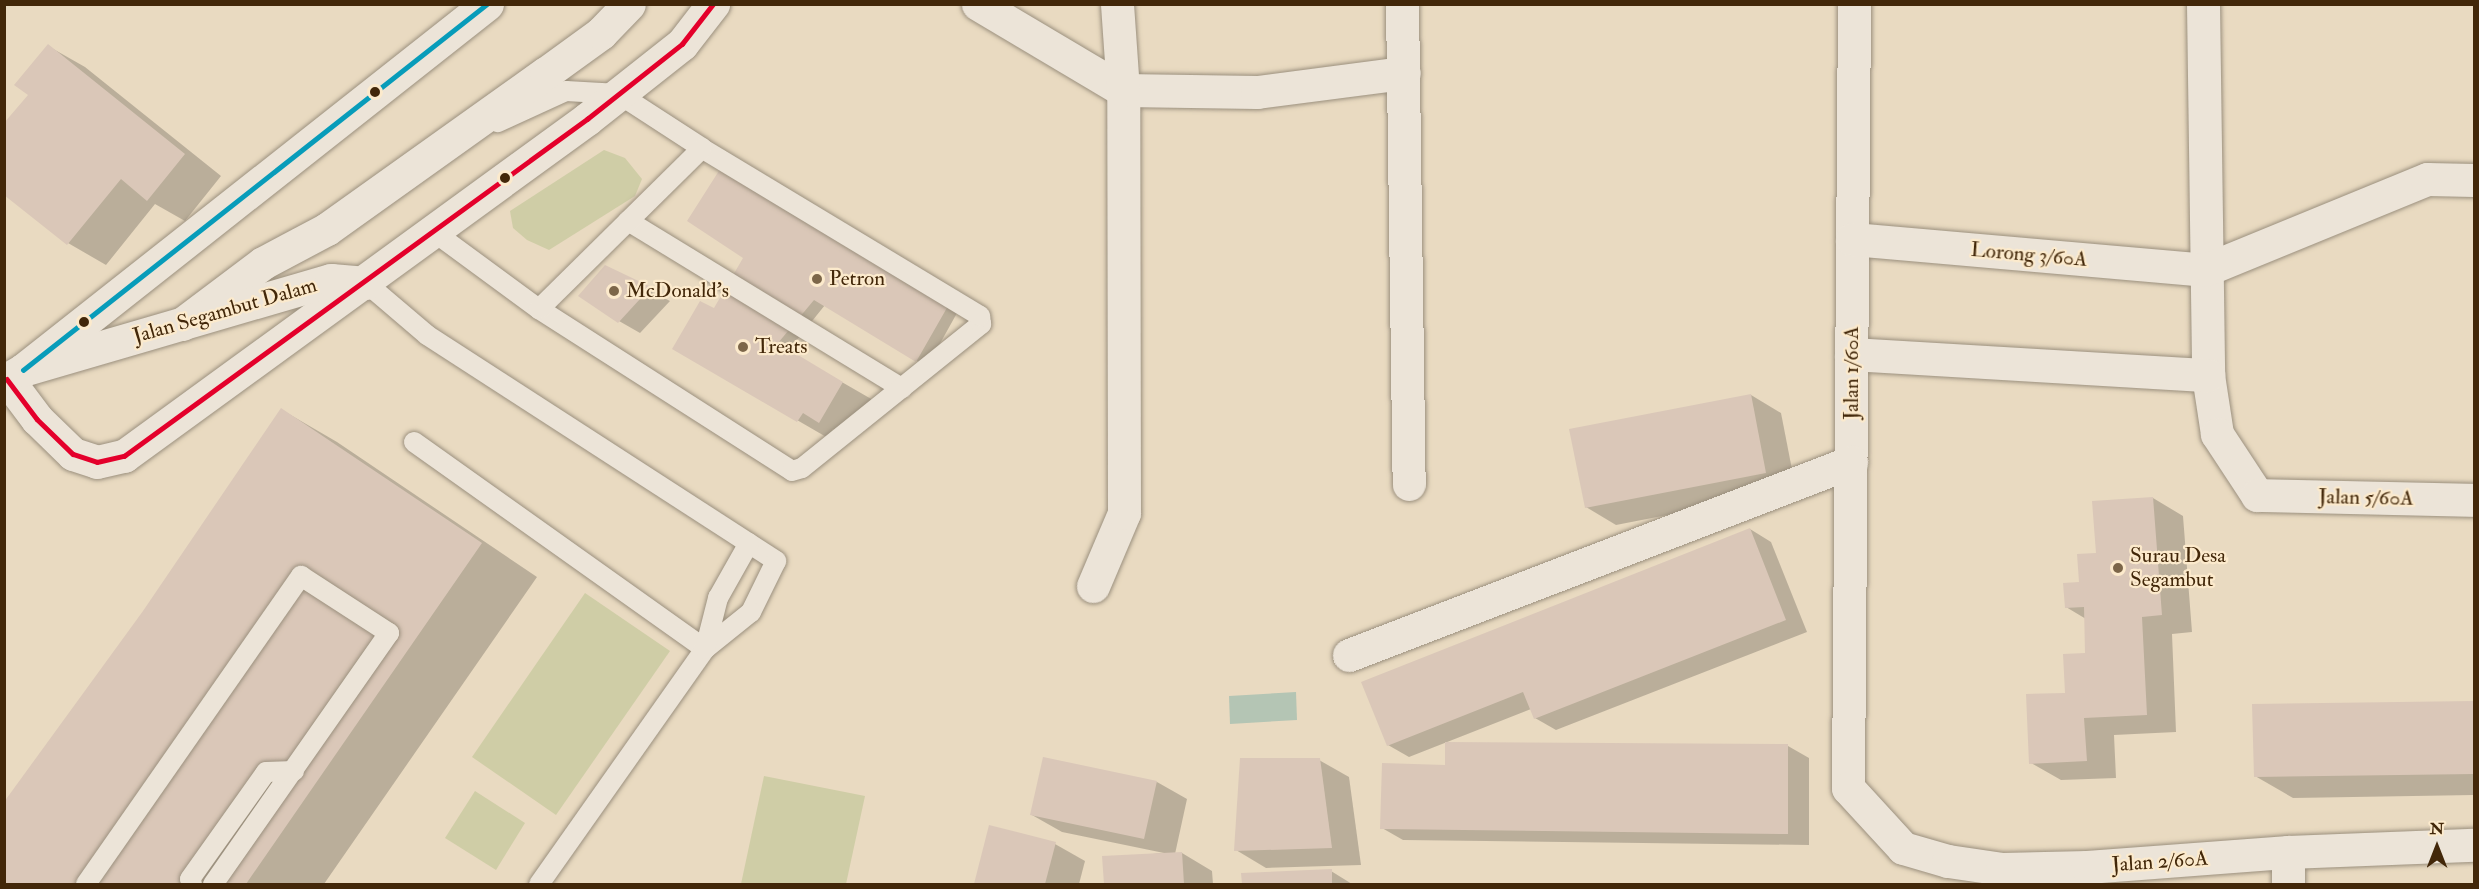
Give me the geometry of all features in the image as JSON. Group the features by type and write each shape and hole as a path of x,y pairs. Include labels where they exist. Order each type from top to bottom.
{"street":[{"name":"Jalan Segambut Dalam","path":"182,324 263,263 327,229 423,158 601,33 629,4"},
{"path":"468,9 203,226 11,377 37,419 73,454 96,462 124,456 366,283 619,94 682,44 713,4"},
{"path":"978,4 1123,90 1257,92 1404,73"},
{"path":"1093,586 1124,513 1123,90 1117,4"},
{"path":"1402,4 1409,484"},
{"name":"Jalan 1/60A","path":"1849,741 1854,4"},
{"path":"1851,354 2208,375 2203,4"},
{"path":"2205,270 2427,179 2475,180"},
{"name":"Lorong 3/60A","path":"1852,239 2205,270"},
{"name":"Jalan Segambut Dalam","path":"11,377 331,280 366,283"},
{"name":"Jalan 5/60A","path":"2208,375 2217,434 2258,495 2475,500"},
{"path":"1349,655 1851,462"},
{"name":"Jalan 2/60A","path":"1849,741 1848,788 1903,848 1948,861 2002,869 2076,868 2288,852 2475,845"},
{"path":"2288,852 2288,885"}],"lane":[{"path":"423,158 566,91 619,94 702,148 980,316 981,324 802,468 792,471 538,309 434,232"},
{"path":"538,309 702,148"},
{"path":"628,221 902,388"},
{"path":"366,283 427,335 776,561 751,612 705,649 539,885"},
{"path":"414,442 705,649"},
{"path":"705,649 718,598 748,543"},
{"path":"86,885 301,576 389,633 213,885"},
{"path":"192,885 190,879 266,772 294,771"}],"shaded area":[{"path":"604,150 625,158 642,179 635,196 549,250 527,240 513,228 510,211"},
{"path":"585,593 670,651 556,815 472,757"},
{"path":"1296,692 1297,720 1230,724 1229,696"},
{"path":"764,776 865,796 846,884 741,884"},
{"path":"475,791 525,823 496,870 445,838"}],"building":[{"path":"48,44 185,154 147,201 121,179 67,245 4,195 4,123 28,95 14,85"},
{"name":"Petron","path":"722,166 948,306 916,362 814,300 778,343 843,382 819,423 803,413 797,422 672,349 700,301 714,308 743,258 687,221"},
{"name":"McDonald's","path":"605,265 651,287 618,323 578,296"},
{"path":"1751,394 1766,473 1585,508 1569,429"},
{"path":"281,408 482,543 246,884 4,884 4,802 143,611"},
{"path":"2153,497 2162,615 2142,617 2147,715 2084,718 2087,761 2029,764 2026,694 2065,693 2063,654 2085,653 2084,607 2065,608 2063,583 2079,582 2077,554 2096,553 2092,501"},
{"path":"1750,528 1786,620 1534,719 1523,692 1387,746 1361,682"},
{"path":"2474,701 2474,774 2254,777 2252,704"},
{"path":"1445,742 1788,744 1788,834 1380,829 1382,763 1445,765"},
{"path":"1043,757 1157,781 1144,839 1030,815"},
{"path":"1240,758 1320,758 1332,848 1234,851"},
{"path":"989,825 1056,842 1045,884 974,884"},
{"path":"1182,852 1184,884 1104,884 1102,856"},
{"path":"1332,869 1332,884 1242,884 1241,873"}],"transit line":[{"path":"23,370 487,4"},
{"path":"7,379 37,419 73,454 97,462 124,456 587,119 682,44 713,4"}],"place":[{"name":"Petron","path":"817,279"},
{"name":"McDonald's","path":"614,291"},
{"name":"Treats","path":"743,347"},
{"name":"Surau Desa Segambut","path":"2118,568"}]}
